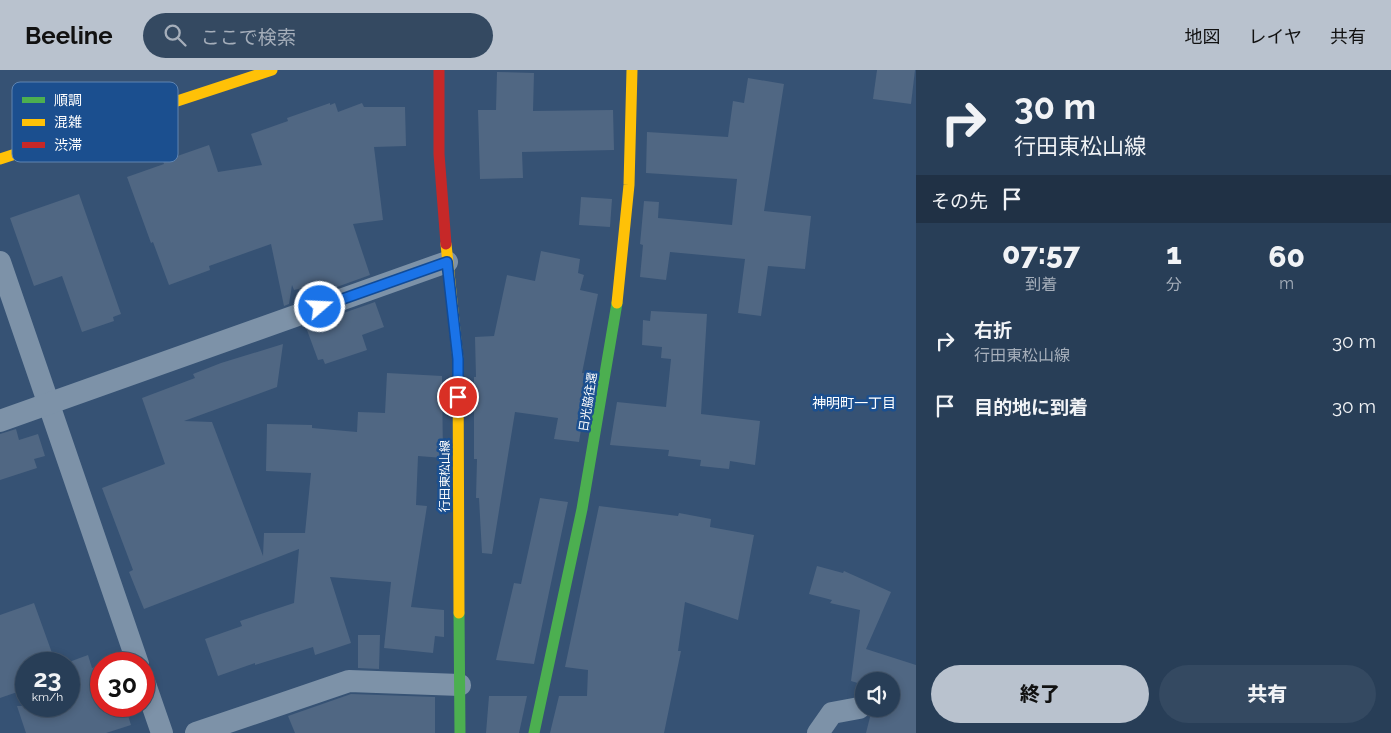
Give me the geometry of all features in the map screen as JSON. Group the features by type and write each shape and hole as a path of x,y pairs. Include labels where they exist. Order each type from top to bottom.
{"main road":[{"path":"178,101 272,70"},
{"name":"行田東松山線","path":"439,70 439,154 447,262 458,359 460,733"},
{"name":"日光脇往還","path":"534,733 558,632 592,466 620,285 627,227 631,158 632,70"},
{"path":"0,160 12,156"}],"street":[{"path":"0,262 134,652"},
{"path":"0,421 447,262"},
{"path":"196,733 349,680 460,685"},
{"path":"818,733 832,712 855,709"},
{"path":"155,713 162,733"}],"building":[{"path":"877,70 915,70 911,104 873,99"},
{"path":"497,72 534,73 533,111 613,110 614,150 522,152 523,178 480,179 478,110 496,110"},
{"path":"748,78 784,84 764,211 811,216 805,269 768,266 761,316 738,313 745,259 670,252 666,280 640,277 643,245 640,244 644,201 659,202 658,218 732,225 737,179 646,173 647,132 728,137 733,101 744,103"},
{"path":"330,103 330,105 335,103 338,112 362,103 364,107 405,107 406,146 374,147 383,220 353,224 370,275 309,297 307,287 294,290 292,285 289,304 284,306 271,244 209,266 210,270 169,285 153,242 151,243 127,177 164,164 163,162 178,162 178,156 209,145 218,172 262,165 251,134 288,121 287,118"},
{"path":"79,194 121,314 113,317 114,321 82,332 62,276 34,286 10,218"},
{"path":"581,197 612,199 610,227 579,225"},
{"path":"541,251 580,259 578,273 584,275 580,290 598,294 582,373 584,373 581,399 586,399 579,442 554,439 558,418 515,412 492,554 482,553 479,498 476,498 477,459 474,459 475,337 494,336 507,275 535,281"},
{"path":"375,302 384,327 362,335 367,350 325,364 323,359 318,360 307,330 316,327 315,323"},
{"path":"651,311 707,314 701,414 760,421 755,465 730,461 729,469 700,466 701,460 668,456 669,450 610,445 617,402 666,407 671,359 661,358 662,347 642,345 643,320 650,321"},
{"path":"283,344 277,387 184,421 212,422 263,556 264,533 305,533 311,473 266,471 267,424 312,425 312,428 357,432 358,412 385,413 387,373 442,376 443,458 418,456 416,505 427,506 411,607 444,610 444,637 435,636 433,653 384,648 391,582 330,577 351,643 315,655 313,647 255,665 255,663 218,676 205,639 242,626 240,621 294,603 299,549 144,609 129,572 133,570 102,488 165,464 142,398 195,378 193,374 221,363"},
{"path":"16,429 19,440 38,434 45,456 34,459 37,468 0,480 0,434"},
{"path":"540,498 568,502 534,664 496,660 514,583 521,584"},
{"path":"599,506 678,516 679,513 711,519 710,527 754,535 738,620 685,602 678,651 681,651 664,733 550,733 559,696 587,696 588,670 565,667"},
{"path":"817,566 843,573 844,571 891,592 866,649 916,665 916,733 866,733 870,717 900,717 900,672 855,672 855,682 851,681 860,610 830,603 832,600 809,594"},
{"path":"34,603 52,652 15,652 15,693 0,698 0,615"},
{"path":"358,635 380,635 379,669 358,668"},
{"path":"88,655 90,662 90,717 128,717 131,725 106,733 26,733 21,717 80,717 80,658"},
{"path":"351,694 435,697 435,733 295,733 288,716"},
{"path":"489,696 527,696 519,733 486,733"}],"traffic: fast":[{"path":"534,733 582,509 617,303"},
{"path":"459,613 460,733"}],"traffic: slow":[{"path":"178,101 272,70"},
{"path":"617,303 629,185 632,70"},
{"path":"0,159 12,155"},
{"path":"446,244 458,359 459,613"}],"traffic: jam":[{"path":"439,70 439,154 446,244"}],"district":[{"name":"神明町一丁目","path":"854,403"}],"route":[{"path":"320,307 447,262 458,359 458,397"}]}
